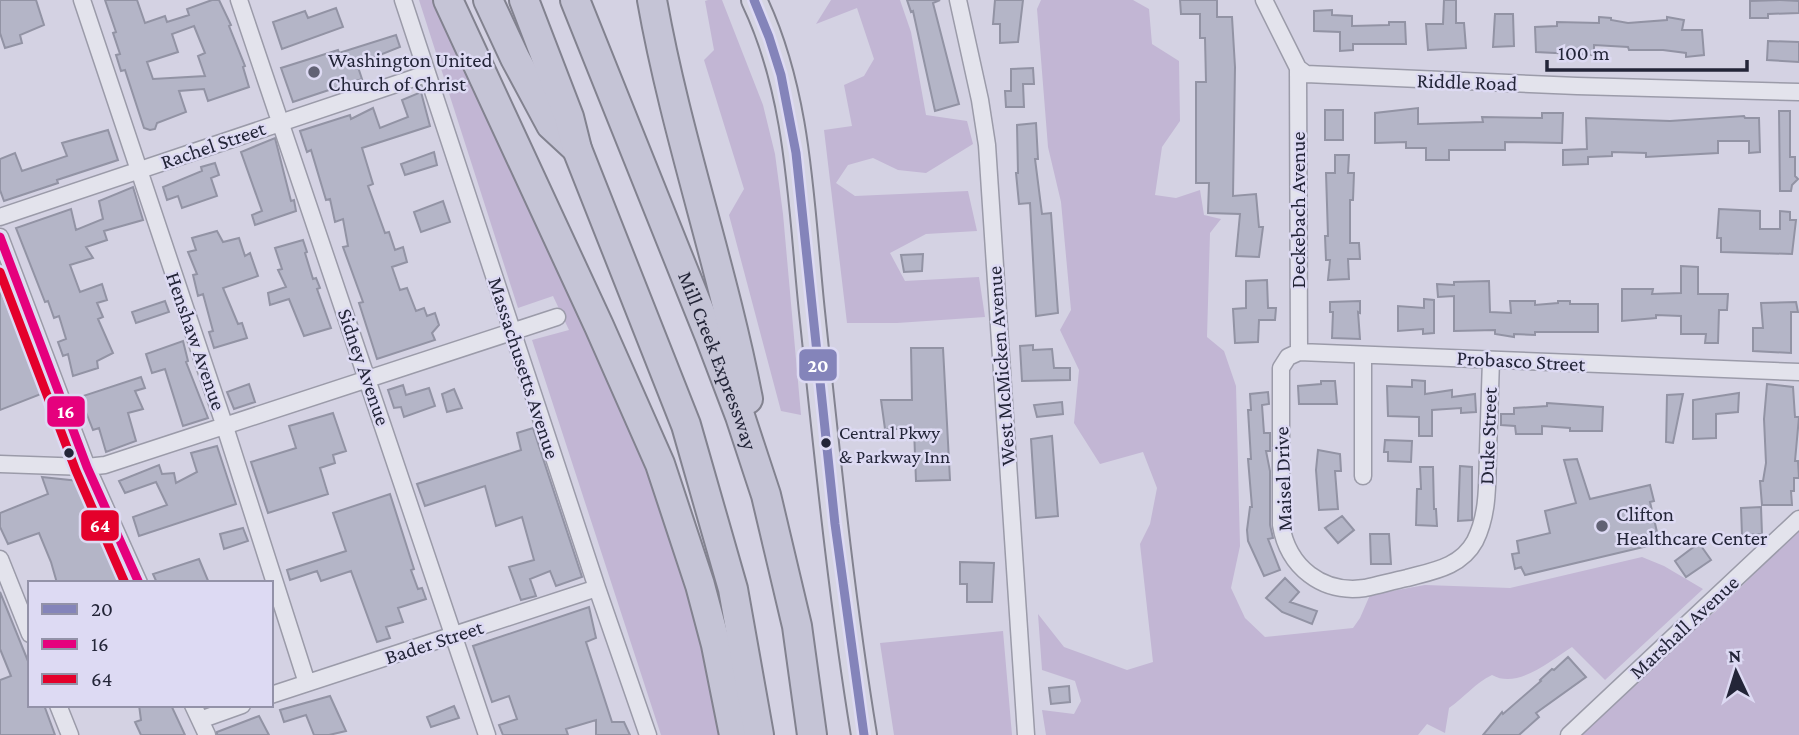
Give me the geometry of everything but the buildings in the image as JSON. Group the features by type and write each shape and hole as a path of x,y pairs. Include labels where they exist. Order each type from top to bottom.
{"highway":[{"path":"448,0 594,314 660,464 700,585 716,645 734,735"},
{"path":"488,0 551,125 577,149"},
{"path":"524,0 569,117 577,149 686,425 733,589 759,735"},
{"name":"Mill Creek Expressway","path":"575,0 710,337 766,495 797,626 812,735"},
{"path":"652,0 673,104 739,354 766,495"}],"main road":[{"path":"754,0 776,55 793,126 832,502 864,735"}],"street":[{"name":"Henshaw Avenue","path":"82,0 225,427 307,683"},
{"name":"Sidney Avenue","path":"239,0 487,735"},
{"name":"Massachusetts Avenue","path":"403,0 648,735"},
{"name":"West McMicken Avenue","path":"958,0 987,145 1026,735"},
{"path":"1264,0 1298,68"},
{"name":"Riddle Road","path":"1298,68 1306,74 1314,75 1799,92"},
{"name":"Deckebach Avenue","path":"1298,68 1299,352"},
{"name":"Rachel Street","path":"0,217 426,74"},
{"path":"0,237 87,467 138,581"},
{"path":"0,464 87,467 105,465 556,317"},
{"name":"Probasco Street","path":"1299,352 1799,372"},
{"name":"Maisel Drive","path":"1299,352 1288,356 1281,368 1281,525 1287,549 1302,569 1323,583 1367,587 1441,570 1456,563 1474,543 1486,512"},
{"path":"1363,355 1363,476"},
{"name":"Duke Street","path":"1486,512 1491,360"},
{"name":"Marshall Avenue","path":"1569,735 1799,519"},
{"path":"0,559 28,629"},
{"name":"Bader Street","path":"273,694 597,588"},
{"path":"59,707 70,735"},
{"path":"207,735 196,713 230,707"}],"shaded area":[{"path":"419,0 439,0 638,441 688,587 720,710 723,735 661,735 532,340 569,330 553,296 518,308"},
{"path":"722,0 763,105 775,154 801,415 781,411 729,215 744,189 704,60 714,50 705,1"},
{"path":"831,0 900,0 911,32 926,115 967,121 973,144 926,173 898,170 873,158 848,165 836,183 855,196 968,191 977,231 926,234 890,253 905,281 979,277 985,317 897,323 847,323 824,130 852,126 844,85 864,76 874,59 857,8 816,24"},
{"path":"1041,0 1133,0 1149,9 1152,44 1179,61 1180,121 1162,147 1155,195 1176,198 1200,190 1204,215 1221,219 1210,233 1207,337 1224,351 1236,386 1240,546 1231,588 1245,618 1265,637 1353,628 1370,595 1425,585 1510,588 1642,557 1664,566 1703,589 1605,680 1572,647 1534,672 1513,679 1492,675 1480,682 1449,708 1445,733 1427,724 1418,735 1046,735 1042,710 1074,714 1081,701 1075,681 1042,670 1038,614 1064,647 1127,670 1153,662 1140,544 1150,524 1157,488 1143,452 1100,464 1074,423 1079,370 1060,330 1071,310 1061,202 1048,147 1037,9"},
{"path":"1799,531 1799,735 1569,735 1640,668 1715,612"},
{"path":"1003,631 1012,735 894,735 880,643"}],"transit line":[{"name":"20","path":"754,0 781,75 796,153 835,524 864,735"},
{"name":"16","path":"0,237 87,467 138,581"},
{"name":"64","path":"0,272 76,471 124,581"}],"place":[{"name":"Washington United Church of Christ","path":"314,72"},
{"name":"Central Pkwy & Parkway Inn","path":"826,443"},
{"name":"Clifton Healthcare Center","path":"1602,526"}]}
